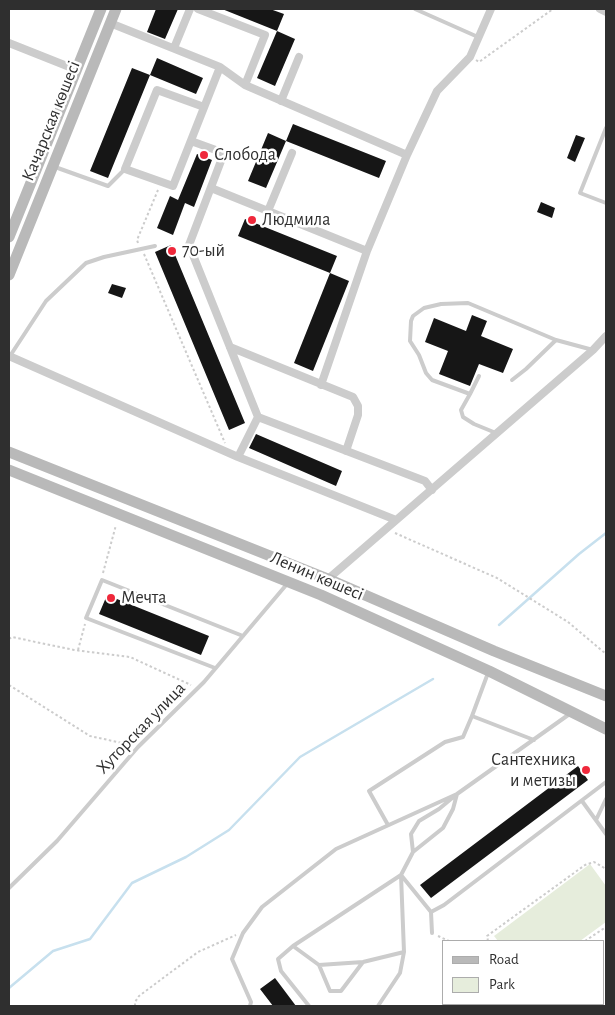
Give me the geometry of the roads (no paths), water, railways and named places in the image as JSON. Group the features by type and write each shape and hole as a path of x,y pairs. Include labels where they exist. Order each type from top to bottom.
{"main road":[{"name":"Качарская көшесі","path":"9,237 101,9"},
{"name":"Качарская көшесі","path":"9,275 116,9"},
{"name":"Ленин көшесі","path":"9,452 328,579 494,651 606,696"},
{"name":"Ленин көшесі","path":"9,470 322,595 489,671 606,729"}],"street":[{"path":"174,48 190,9"},
{"path":"198,9 265,35 245,85"},
{"path":"321,385 367,251 407,155 437,91 470,57 491,9"},
{"path":"600,9 606,12"},
{"path":"110,23 220,67 245,85 407,155"},
{"path":"9,43 77,70"},
{"path":"281,101 299,57"},
{"path":"204,107 158,90 125,168 173,186 220,67"},
{"path":"191,141 224,153 189,245 258,417 425,481 432,490"},
{"path":"268,211 292,153"},
{"path":"211,188 367,251"},
{"path":"328,579 593,350 606,336"},
{"path":"230,347 354,397 358,406 358,415 346,451"},
{"path":"9,356 238,458 396,520"},
{"path":"238,458 258,417"}],"lane":[{"path":"415,9 425,11 478,37"},
{"path":"606,128 580,193 606,203"},
{"path":"600,143 606,146"},
{"path":"52,166 85,180 108,186 125,168"},
{"path":"9,356 46,301 86,263 156,246"},
{"path":"470,394 432,380 426,373 419,355 410,341 413,316 424,308 441,304 468,302 556,340 593,350"},
{"path":"512,380 556,340"},
{"path":"479,376 461,410 462,417 496,433"},
{"path":"216,668 86,618 102,580 243,636"},
{"name":"Хуторская улица","path":"9,888 56,841 138,747 198,688 289,582"},
{"path":"388,825 368,791 445,742 463,737 489,671"},
{"path":"413,852 411,834 419,821 439,809 457,794 573,712"},
{"path":"472,716 534,740"},
{"path":"431,912 444,905 606,782"},
{"path":"250,1006 232,959 243,932 262,907 336,849 457,794"},
{"path":"309,1006 281,971 278,959 293,946 401,875 413,852 442,828 453,809 457,794"},
{"path":"596,820 606,799"},
{"path":"582,801 606,834"},
{"path":"401,875 431,912 432,933"},
{"path":"379,1005 400,973 404,952 401,875"},
{"path":"293,946 319,965 330,991 341,991 363,962"},
{"path":"319,965 363,962 404,952"}],"waterway":[{"path":"499,625 579,554 606,533"},
{"path":"9,988 53,951 90,939 132,883 186,857 229,830 300,757 433,679"}],"place":[{"name":"Слобода","path":"204,155"},
{"name":"Людмила","path":"252,220"},
{"name":"70-ый","path":"172,251"},
{"name":"Мечта","path":"111,598"},
{"name":"Сантехника и метизы","path":"586,770"}]}
